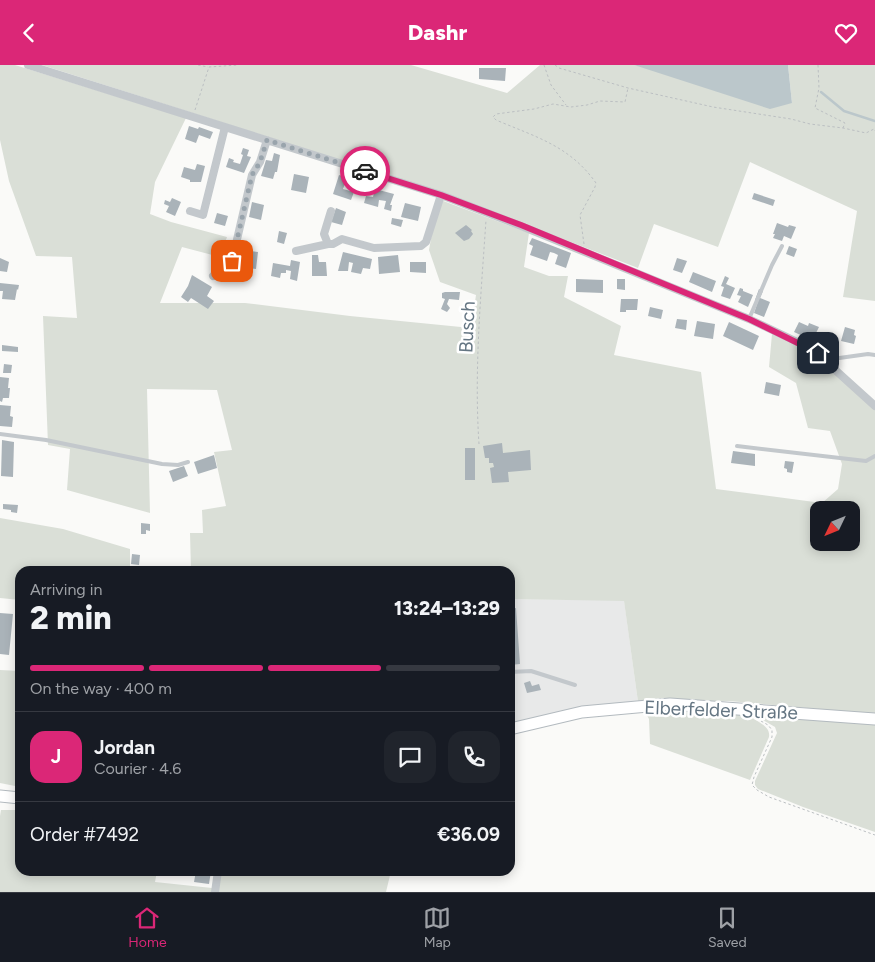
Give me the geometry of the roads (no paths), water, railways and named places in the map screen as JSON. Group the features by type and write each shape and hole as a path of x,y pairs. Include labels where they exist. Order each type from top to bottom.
{"main road":[{"name":"Elberfelder Straße","path":"515,728 582,712 608,708 670,704 751,708 875,719"},
{"path":"0,796 15,798"}],"street":[{"path":"28,65 441,195 486,212 749,319 812,349 875,406"},
{"path":"190,211 203,215 225,127"},
{"path":"213,275 232,261 252,175 260,162 267,140"},
{"path":"296,251 333,244 342,239 374,248 421,246 426,242 441,195"},
{"path":"328,244 324,234 331,211"},
{"path":"215,892 217,876"}],"lane":[{"path":"749,319 782,246"},
{"path":"825,360 868,354 875,355"},
{"path":"0,434 46,440 162,464 178,465 188,462"},
{"path":"737,446 866,461 875,456"},
{"path":"515,672 531,671 575,685"}],"waterway":[{"path":"821,92 844,111 875,121"}]}
